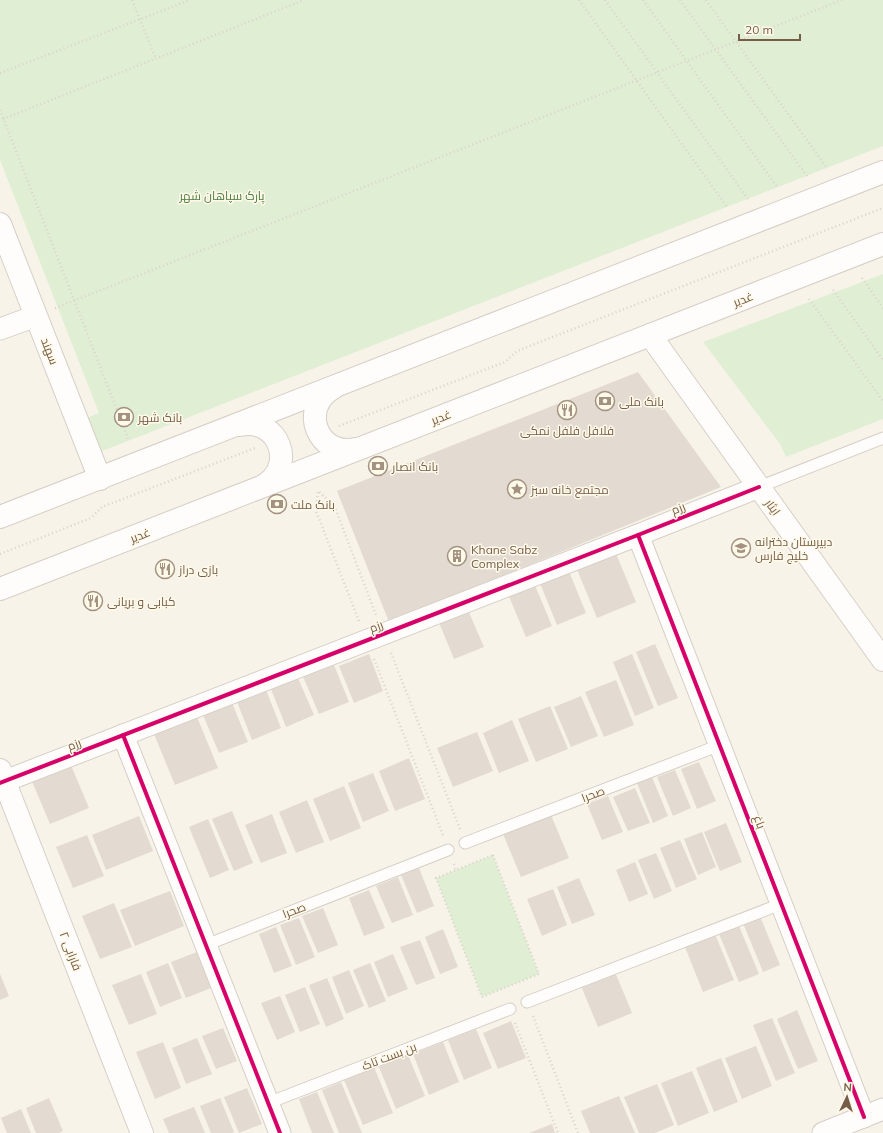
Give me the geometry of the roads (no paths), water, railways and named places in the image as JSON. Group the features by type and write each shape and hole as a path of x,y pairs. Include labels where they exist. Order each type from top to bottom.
{"main road":[{"path":"0,518 883,172"},
{"name":"سهند","path":"0,224 100,479"},
{"name":"غدیر","path":"0,589 883,244"},
{"name":"ایثار","path":"650,335 883,660"},
{"path":"336,386 326,391 320,399 314,419 317,430 322,439 330,446 339,450 350,451 360,448"},
{"path":"236,425 246,423 256,424 266,428 274,435 279,444 281,454 280,465 276,474 269,482 260,488"},
{"name":"فارابی ۲","path":"2,778 142,1133"}],"street":[{"path":"0,329 36,316"},
{"name":"رزم","path":"2,778 123,735 759,487"},
{"name":"باغ","path":"638,535 864,1117"},
{"path":"123,735 280,1133"},
{"path":"823,1133 883,1109"}],"lane":[{"name":"رزم","path":"759,487 883,438"},
{"name":"صحرا","path":"465,843 720,745"},
{"name":"صحرا","path":"206,945 448,850"},
{"path":"527,1002 781,904"},
{"name":"بن بست تاک","path":"268,1103 510,1009"}],"place":[{"name":"بانک ملی","path":"605,401"},
{"name":"فلافل فلفل نمکی","path":"567,410"},
{"name":"بانک شهر","path":"124,417"},
{"name":"بانک انصار","path":"378,466"},
{"name":"مجتمع خانه سبز","path":"517,489"},
{"name":"بانک ملت","path":"277,504"},
{"name":"دبیرستان دخترانه خلیج فارس","path":"741,548"},
{"name":"Khane Sabz Complex","path":"457,556"},
{"name":"بازی دراز","path":"165,569"},
{"name":"کبابی و بریانی","path":"93,601"}],"park label":[{"name":"پارک سپاهان شهر","path":"222,195"}]}
